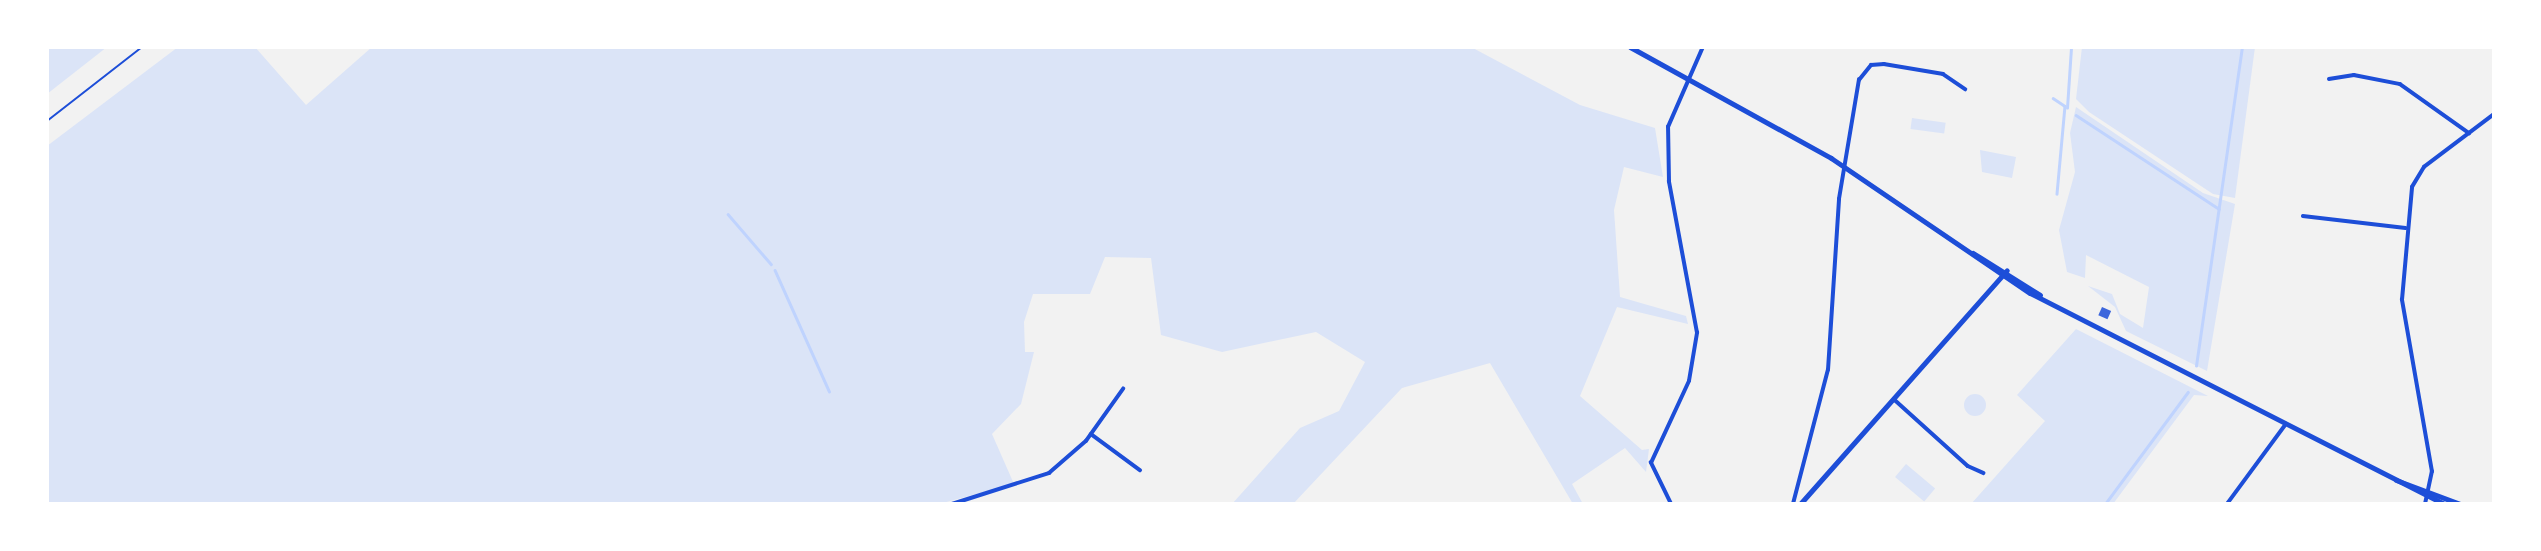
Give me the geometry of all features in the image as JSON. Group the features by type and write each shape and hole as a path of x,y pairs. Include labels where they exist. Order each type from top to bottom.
{"main road":[{"path":"1630,47 1847,169 2002,277 2396,480 2426,501 2445,504"},
{"path":"1971,253 2007,270 2040,295"},
{"path":"1800,504 1895,400 2007,270"},
{"path":"2396,480 2429,490 2460,504"}],"street":[{"path":"1671,504 1651,463 1696,352 1667,147 1686,78 1703,47"},
{"path":"1793,504 1828,370 1839,200 1847,169 1859,80 1871,65 1943,74 1965,89"},
{"path":"2329,79 2354,75 2400,84 2469,133"},
{"path":"2426,501 2430,458 2402,300 2405,229 2416,177 2494,114"},
{"path":"2303,216 2405,229"},
{"path":"952,504 1038,479 1090,434 1123,389"},
{"path":"1895,400 1968,466 1984,473"},
{"path":"2227,504 2287,424"},
{"path":"1090,434 1140,470"}],"lane":[{"path":"47,121 142,47"}],"shaded area":[{"path":"47,47 107,47 47,94"},
{"path":"178,47 255,47 306,105 372,47 1471,47 1580,105 1655,128 1663,177 1624,167 1614,210 1620,297 1686,316 1688,324 1617,307 1580,396 1642,450 1649,449 1646,472 1625,448 1572,484 1583,504 1573,504 1490,363 1402,388 1293,504 1232,504 1300,428 1339,411 1365,362 1316,332 1222,352 1161,335 1151,258 1105,257 1090,294 1033,294 1024,322 1025,352 1034,352 1021,404 992,434 1014,484 939,504 47,504 47,146"},
{"path":"2082,47 2255,47 2235,198 2213,194 2089,112 2076,99"},
{"path":"2076,107 2203,193 2235,204 2207,371 2126,331 2115,307 2088,286 2112,294 2120,314 2143,328 2149,287 2086,255 2085,278 2067,272 2059,230 2075,172 2070,133"},
{"path":"1912,118 1946,123 1944,134 1910,129"},
{"path":"1980,150 2016,157 2012,178 1982,172"},
{"path":"2076,329 2208,396 2194,395 2113,504 1971,504 2045,421 2017,395"},
{"path":"1975,394 1983,397 1986,405 1983,413 1975,416 1967,413 1964,405 1967,397"},
{"path":"1906,464 1935,488 1924,501 1895,477"}],"building":[{"path":"2102,307 2111,311 2107,319 2098,315"}],"waterway":[{"path":"2067,108 2071,47"},
{"path":"2196,366 2242,47"},
{"path":"2053,98 2065,106 2057,194"},
{"path":"2076,115 2219,209"},
{"path":"728,214 771,264"},
{"path":"775,270 829,391"},
{"path":"2105,504 2188,392"}]}
